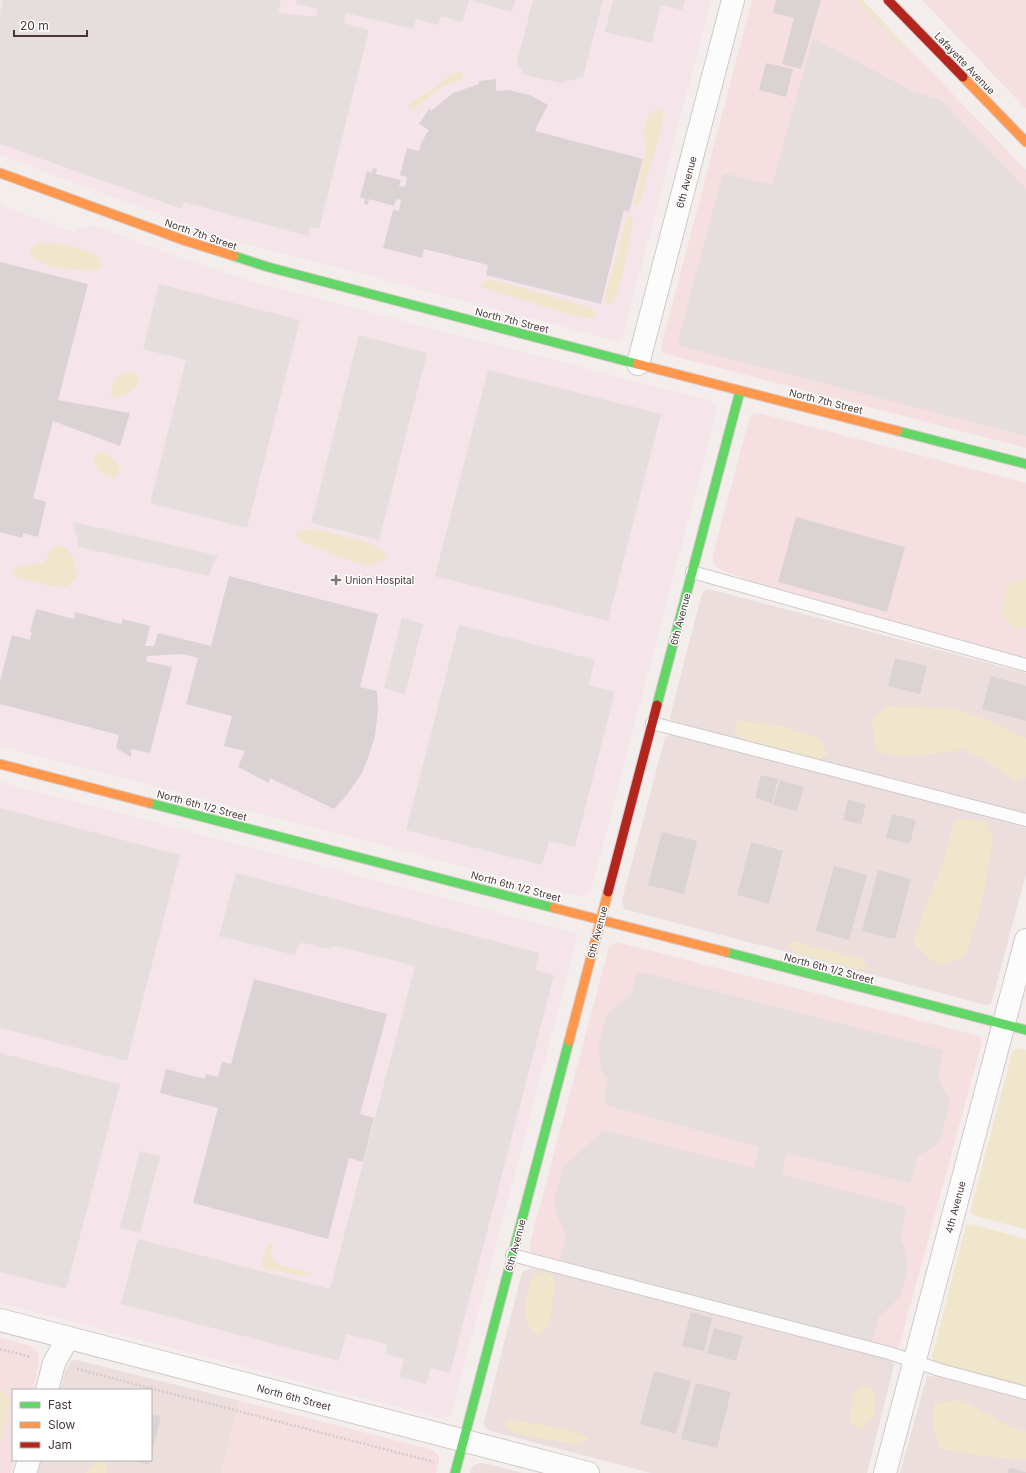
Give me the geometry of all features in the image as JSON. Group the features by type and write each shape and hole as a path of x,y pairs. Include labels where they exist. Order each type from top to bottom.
{"street":[{"name":"6th Avenue","path":"638,364 733,0"},
{"name":"Lafayette Avenue","path":"888,0 903,8 1026,142"},
{"name":"North 7th Street","path":"0,173 186,241 237,258 470,321 1026,464"},
{"name":"6th Avenue","path":"455,1471 740,391"},
{"name":"North 6th 1/2 Street","path":"0,764 1026,1030"},
{"name":"4th Avenue","path":"885,1473 1026,940"},
{"name":"North 6th Street","path":"0,1320 588,1473"},
{"path":"47,1389 54,1363 68,1338"},
{"path":"25,1473 28,1461"}],"lane":[{"path":"692,572 1026,665"},
{"path":"652,723 1026,820"},
{"path":"512,1255 889,1353 1026,1393"}],"path":[{"path":"0,1349 151,1389"},
{"path":"152,1389 455,1471"}],"shaded area":[{"path":"0,0 711,0 624,332 621,340 618,341 217,236 0,155"},
{"path":"3,0 281,0 278,13 315,17 318,9 296,4 297,0 469,0 462,22 441,16 438,25 416,19 413,29 346,13 343,23 369,30 319,229 310,227 308,236 184,202 182,209 0,144 0,13"},
{"path":"469,0 515,0 512,12"},
{"path":"533,0 603,0 583,77 561,83 525,75 517,63"},
{"path":"613,0 685,0 682,10 661,5 652,43 605,32"},
{"path":"752,0 862,0 1026,170 1026,448 662,353 661,347"},
{"path":"858,0 862,0 906,47 903,48 859,3"},
{"path":"922,0 1026,0 1026,109"},
{"path":"813,38 914,92 941,100 1026,189 1026,436 677,345 723,173 772,185"},
{"path":"453,72 463,74 461,80 442,86 413,110 408,107 418,98 433,89"},
{"path":"659,108 663,113 660,134 640,201 636,208 634,203 647,146 643,136 649,114"},
{"name":"Union Hospital","path":"0,204 73,232 83,227 96,226 167,253 253,282 711,401 716,404 716,414 591,890 588,894 578,896 0,746"},
{"path":"631,215 633,222 619,287 611,304 606,305 605,297 626,219"},
{"path":"38,243 70,245 97,255 102,267 89,271 51,267 35,260 29,250"},
{"path":"494,280 578,304 592,309 597,317 587,318 572,315 481,287 483,282"},
{"path":"159,284 300,320 247,528 150,503 186,360 143,349"},
{"path":"359,335 427,353 379,540 311,523"},
{"path":"488,370 661,414 608,621 435,576"},
{"path":"130,371 137,376 137,386 126,395 116,398 110,395 115,378"},
{"path":"754,413 1026,483 1026,660 767,587 719,569 713,561 713,554 750,416"},
{"path":"99,451 111,457 117,464 120,473 114,479 99,471 93,460"},
{"path":"73,522 219,556 213,563 209,576 79,547"},
{"path":"316,529 367,542 389,555 375,564 370,565 354,562 312,546 297,538 295,532"},
{"path":"60,546 65,548 71,554 77,573 77,578 65,587 45,585 20,579 12,572 18,566 44,563 52,548"},
{"path":"1025,578 1026,627 1013,629 1001,613 1007,586"},
{"path":"706,590 713,590 1026,673 1026,816 672,723 670,717 702,593"},
{"path":"402,618 423,624 405,694 384,688"},
{"path":"459,625 595,660 589,685 615,692 575,847 549,841 542,865 406,830"},
{"path":"888,706 950,708 981,717 1026,738 1026,777 1014,781 988,762 964,750 904,757 876,752 871,720"},
{"path":"737,720 787,727 819,738 828,754 818,760 752,742 734,735"},
{"path":"670,735 676,735 1026,828 1026,874 991,1004 986,1005 624,909 622,900 665,738"},
{"path":"0,782 576,933 577,938 450,1415 445,1418 440,1418 0,1303"},
{"path":"0,808 180,855 127,1061 0,1028"},
{"path":"955,819 971,819 986,822 993,836 980,910 964,958 937,965 913,943 922,915 943,862"},
{"path":"236,873 539,953 535,970 554,975 450,1373 431,1368 426,1384 399,1377 404,1359 385,1354 387,1344 346,1334 339,1361 121,1304 138,1239 330,1289 415,966 336,946 326,949 301,943 298,946 295,955 219,936"},
{"path":"793,941 861,958 869,969 857,969 796,953 786,945"},
{"path":"617,942 976,1035 981,1038 981,1045 899,1347 895,1349 532,1253 529,1247 609,947"},
{"path":"645,973 943,1050 938,1077 950,1102 940,1142 918,1156 910,1183 787,1153 782,1174 907,1207 900,1238 905,1247 907,1267 906,1277 900,1296 879,1316 871,1343 560,1260 566,1234 555,1211 554,1201 563,1167 604,1130 754,1168 759,1147 609,1106 604,1100 608,1080 601,1069 598,1047 607,1015 618,1004 630,996 637,974"},
{"path":"1017,1049 1026,1050 1026,1229 975,1216 970,1212 1012,1053"},
{"path":"0,1053 120,1084 66,1289 0,1272"},
{"path":"140,1151 160,1156 140,1233 120,1228"},
{"path":"970,1224 1026,1239 1026,1387 944,1365 934,1361 932,1357 966,1225"},
{"path":"273,1241 271,1256 277,1264 309,1273 302,1276 263,1268 264,1253"},
{"path":"531,1268 579,1276 890,1359 894,1365 867,1473 651,1473 491,1431 485,1428 484,1423 522,1272"},
{"path":"550,1272 555,1280 550,1325 537,1336 525,1321 527,1291 534,1274"},
{"path":"0,1338 31,1346 38,1353 39,1360 33,1389 12,1389 12,1461 14,1461 11,1473 0,1473"},
{"path":"77,1360 240,1401 221,1473 38,1473 41,1461 152,1461 152,1389 60,1389 65,1371 71,1361"},
{"path":"927,1376 940,1377 1026,1400 1026,1473 900,1473"},
{"path":"863,1385 872,1388 875,1399 873,1417 860,1431 850,1423 852,1393"},
{"path":"0,1390 9,1399 7,1416 0,1444"},
{"path":"962,1400 1005,1424 1026,1431 1026,1459 993,1457 940,1449 933,1426 934,1403"},
{"path":"240,1401 433,1450 438,1455 439,1460 436,1473 221,1473"},
{"path":"507,1420 567,1429 589,1438 580,1445 514,1433 505,1427"},
{"path":"98,1461 107,1465 107,1473 85,1473"},
{"path":"481,1463 522,1473 470,1473 474,1465"}],"building":[{"path":"776,0 821,0 801,69 782,64 794,18 773,13"},
{"path":"766,63 793,69 786,97 759,90"},
{"path":"496,79 496,91 508,90 530,95 548,105 535,131 643,159 629,212 624,210 601,304 486,275 488,265 424,249 422,258 383,248 393,210 399,211 401,200 396,199 394,206 369,199 368,205 364,204 365,199 360,197 367,171 372,173 373,168 377,169 376,174 401,180 399,186 405,187 407,177 400,175 407,148 419,151 421,143 429,130 419,124 429,109 431,111 453,93 479,84 479,81"},
{"path":"0,262 88,284 58,400 130,413 120,446 53,421 33,498 46,502 38,537 23,533 22,538 0,532"},
{"path":"796,517 905,547 887,612 778,582"},
{"path":"229,576 378,614 360,687 377,691 378,710 375,736 362,773 346,796 334,809 270,778 269,783 238,767 245,751 224,746 232,716 186,704 198,658 183,654 147,656 146,661 172,667 150,753 131,749 131,757 116,748 119,735 0,704 0,681 12,635 30,640 32,632 30,632 36,609 74,619 75,612 121,624 123,619 150,626 145,646 154,646 158,633 211,646"},
{"path":"895,658 927,666 920,694 888,686"},
{"path":"991,676 1026,686 1026,721 982,709"},
{"path":"761,775 778,779 772,803 755,798"},
{"path":"780,780 804,787 797,811 773,805"},
{"path":"848,800 866,804 861,824 843,820"},
{"path":"892,814 916,820 910,844 886,838"},
{"path":"662,832 697,841 684,894 648,885"},
{"path":"751,842 783,851 769,904 737,895"},
{"path":"834,866 867,875 849,940 816,931"},
{"path":"878,870 911,879 895,939 862,931"},
{"path":"254,979 387,1014 360,1114 374,1118 363,1162 349,1158 328,1239 193,1203 218,1108 160,1093 166,1069 205,1079 206,1074 218,1077 222,1062 231,1064"},
{"path":"691,1312 712,1318 704,1351 682,1346"},
{"path":"714,1328 743,1336 736,1361 707,1353"},
{"path":"654,1371 691,1381 676,1434 640,1424"},
{"path":"696,1383 731,1392 717,1448 681,1439"},
{"path":"152,1414 161,1416 152,1453"},
{"path":"135,1461 150,1461 149,1465"},
{"path":"1009,1468 1026,1472 1026,1473 1008,1473"}],"traffic: fast":[{"path":"234,256 268,267 637,364"},
{"path":"657,705 740,391"},
{"path":"898,431 1026,464"},
{"path":"149,803 554,908"},
{"path":"726,952 1026,1030"},
{"path":"455,1473 569,1041"}],"traffic: slow":[{"path":"963,77 1026,142"},
{"path":"0,173 186,241 234,256"},
{"path":"637,364 898,431"},
{"path":"0,764 149,803"},
{"path":"569,1041 608,892"},
{"path":"554,908 726,952"}],"traffic: jam":[{"path":"888,0 963,77"},
{"path":"608,892 657,705"}],"place":[{"name":"Union Hospital","path":"336,580"}]}
